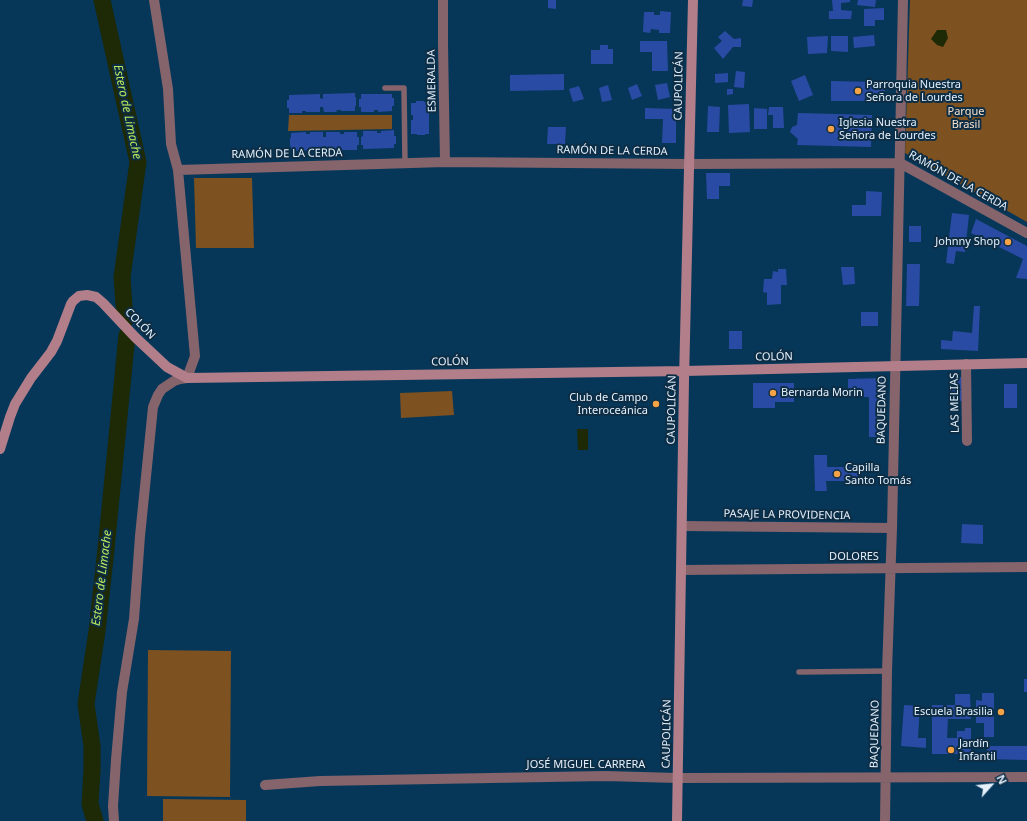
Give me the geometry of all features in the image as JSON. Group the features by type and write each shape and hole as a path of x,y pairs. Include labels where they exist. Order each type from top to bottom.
{"street":[{"path":"114,821 113,806 116,752 122,692 134,619 140,536 153,407 158,394 162,389 174,381 187,378 195,356 178,170 172,144 168,89 154,0"},
{"name":"ESMERALDA","path":"443,0 446,162"},
{"name":"CAUPOLICÁN","path":"677,821 692,0"},
{"name":"BAQUEDANO","path":"885,821 887,671 892,528 903,0"},
{"name":"RAMÓN DE LA CERDA","path":"178,170 446,162 689,164 900,162 1027,233"},
{"name":"COLÓN","path":"0,449 15,404 31,378 51,352 62,330 71,304 79,296 87,295 96,297 102,302 135,338 167,367 187,378 685,371 1027,363"},
{"name":"LAS MELIAS","path":"966,364 968,441"},
{"name":"PASAJE LA PROVIDENCIA","path":"682,526 892,528"},
{"name":"DOLORES","path":"682,570 1027,568"},
{"name":"JOSÉ MIGUEL CARRERA","path":"265,785 327,781 605,776 678,778 1027,777"}],"lane":[{"path":"384,88 404,88 405,164"},
{"path":"799,672 887,671"}],"green space":[{"name":"Parque Brasil","path":"910,0 1027,0 1027,222 905,153"},
{"path":"289,115 392,115 392,129 288,131"},
{"path":"194,178 252,178 254,248 196,248"},
{"path":"452,391 454,415 401,418 400,393"},
{"path":"148,650 231,651 230,797 147,796"},
{"path":"163,799 246,800 246,821 163,821"}],"shaded area":[{"path":"937,30 946,30 948,38 943,47 937,45 931,39"},
{"path":"577,429 588,429 588,450 578,450"}],"building":[{"path":"548,0 556,0 556,9 548,8"},
{"path":"743,0 753,0 752,7 742,6"},
{"path":"832,0 850,0 850,2 841,3 841,10 852,11 851,19 829,19 829,11 833,11"},
{"path":"858,0 876,0 875,7 857,5"},
{"path":"884,8 884,20 875,20 875,26 864,26 864,9"},
{"path":"660,11 671,12 670,33 659,33 659,30 651,29 650,33 643,32 644,12 654,12 654,15 660,15"},
{"path":"725,31 734,39 741,38 741,47 733,47 723,59 714,48 722,41 718,37"},
{"path":"874,35 875,46 854,48 853,37"},
{"path":"828,36 827,53 808,54 807,37"},
{"path":"831,36 848,36 848,52 831,51"},
{"path":"640,41 667,41 668,71 652,71 652,52 640,52"},
{"path":"600,45 608,45 608,49 613,49 613,64 591,64 591,50 600,50"},
{"path":"736,71 745,72 744,88 734,87"},
{"path":"728,73 728,82 715,83 715,74"},
{"path":"564,74 564,90 510,91 510,75"},
{"path":"805,75 813,95 799,101 791,81"},
{"name":"Parroquia Nuestra Señora de Lourdes","path":"831,81 876,82 876,86 885,87 885,95 877,95 877,101 831,101"},
{"path":"667,83 670,97 658,100 655,85"},
{"path":"637,84 642,96 632,100 628,88"},
{"path":"608,85 612,100 602,102 599,88"},
{"path":"579,86 584,99 573,102 569,89"},
{"path":"727,89 733,89 733,94 727,95"},
{"path":"355,93 355,111 336,110 337,112 324,112 323,107 320,107 320,112 302,111 302,113 289,113 289,108 287,108 287,100 289,100 289,95 320,94 320,98 323,99 323,94"},
{"path":"361,94 392,94 392,98 394,98 394,106 392,106 392,111 378,112 378,110 374,110 374,112 361,112 361,107 359,107 359,99 361,99"},
{"path":"416,101 429,102 429,134 411,134 411,120 413,120 413,115 411,115 411,103 416,103"},
{"path":"749,104 750,132 729,133 728,105"},
{"path":"708,106 720,107 719,132 707,132"},
{"path":"769,107 783,107 784,128 773,128 773,115 768,115"},
{"path":"645,108 676,109 676,143 662,143 663,119 645,119"},
{"path":"754,108 767,109 767,129 754,129"},
{"name":"Iglesia Nuestra Señora de Lourdes","path":"798,113 872,115 871,147 797,145 798,139 790,132 792,127 797,125"},
{"path":"548,127 566,127 565,144 547,144"},
{"path":"394,130 396,144 394,144 394,148 363,149 363,145 361,145 361,137 363,136 363,131 377,131 377,133 381,133 381,131"},
{"path":"306,132 306,134 310,134 310,132 323,132 323,137 326,137 326,132 340,132 340,134 344,134 344,132 357,132 357,137 359,137 359,145 357,145 357,150 326,150 326,146 323,146 323,150 291,151 291,133"},
{"path":"706,173 730,173 730,186 719,186 719,199 707,199"},
{"path":"866,191 882,192 881,216 852,216 852,205 866,205"},
{"path":"952,213 969,215 965,252 956,251 954,264 946,263"},
{"path":"976,219 1027,246 1027,279 1016,278 1023,259 971,233"},
{"path":"909,226 921,226 921,242 909,242"},
{"path":"907,264 920,264 919,306 906,306"},
{"path":"841,267 854,267 855,284 843,285"},
{"path":"778,269 786,269 787,285 781,285 781,304 767,305 767,293 763,292 764,279 772,279 773,271 778,272"},
{"path":"974,306 980,306 978,351 941,349 941,340 952,341 953,331 972,333"},
{"path":"861,312 878,312 878,326 861,326"},
{"path":"729,331 742,331 742,349 729,349"},
{"path":"950,377 963,377 963,389 950,389"},
{"path":"882,378 880,437 869,437 869,397 848,397 848,379"},
{"name":"Bernarda Morin","path":"753,383 794,383 794,402 775,402 775,408 753,408"},
{"path":"1004,384 1017,384 1017,408 1004,408"},
{"path":"950,389 963,390 962,401 950,400"},
{"name":"Capilla Santo Tomás","path":"814,455 827,455 827,467 859,467 859,481 826,481 827,491 815,491"},
{"path":"962,524 983,525 983,544 961,543"},
{"path":"1024,679 1027,679 1027,692 1024,692"},
{"path":"982,693 994,693 994,737 984,737 984,723 976,723 976,700 982,701"},
{"path":"955,694 970,694 971,719 948,719 947,738 957,738 957,731 965,731 965,728 971,728 971,754 932,754 932,705 955,705"},
{"path":"904,705 920,706 918,738 926,738 926,748 901,746"},
{"path":"987,746 1027,746 1027,760 987,759"}],"waterway":[{"name":"Estero de Limache","path":"102,0 138,162 122,277 125,320"},
{"name":"Estero de Limache","path":"95,821 90,804 92,746 86,704 97,631 127,335"}],"place":[{"name":"Parroquia Nuestra Señora de Lourdes","path":"858,91"},
{"name":"Iglesia Nuestra Señora de Lourdes","path":"831,129"},
{"name":"Johnny Shop","path":"1008,242"},
{"name":"Bernarda Morin","path":"773,393"},
{"name":"Club de Campo Interoceánica","path":"656,404"},
{"name":"Capilla Santo Tomás","path":"837,474"},
{"name":"Escuela Brasilia","path":"1001,712"},
{"name":"Jardín Infantil","path":"951,750"}]}
